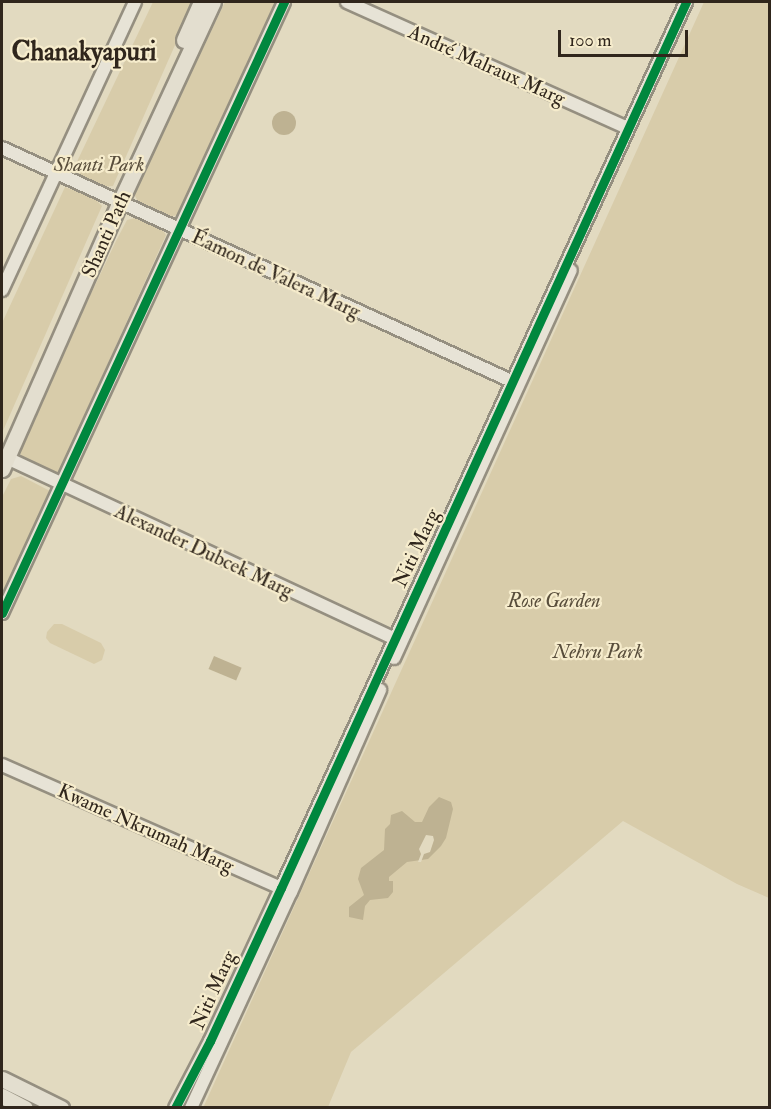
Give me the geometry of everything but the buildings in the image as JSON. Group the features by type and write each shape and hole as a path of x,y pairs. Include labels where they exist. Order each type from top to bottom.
{"main road":[{"name":"Shanti Path","path":"3,457 201,2"},
{"name":"Shanti Path","path":"115,200 213,2"},
{"path":"2,1079 61,1107"},
{"path":"2,1096 25,1107"}],"street":[{"path":"2,290 54,172 135,2"},
{"path":"2,613 284,2"},
{"name":"André Malraux Marg","path":"347,2 627,128"},
{"name":"Niti Marg","path":"191,1107 627,128 686,2"},
{"name":"Niti Marg","path":"514,383 694,2"},
{"name":"Éamon de Valera Marg","path":"2,148 514,383"},
{"name":"Alexander Dubcek Marg","path":"3,457 398,640"},
{"name":"Kwame Nkrumah Marg","path":"2,765 286,890"},
{"name":"Niti Marg","path":"176,1107 286,890"}],"green space":[{"name":"Shanti Park","path":"153,2 194,2 113,186 98,187 76,177 73,170"},
{"name":"Shanti Park","path":"225,2 276,2 179,215 166,217 140,205 134,194"},
{"name":"Nehru Park","path":"704,2 769,2 769,898 737,884 623,821 351,1052 328,1107 203,1108"},
{"name":"Shanti Park","path":"65,187 93,197 102,206 2,433 2,323"},
{"name":"Shanti Park","path":"135,218 160,226 166,235 57,476 22,461 19,446 116,241 127,220"},
{"path":"21,476 50,491 2,598 2,497 11,479"},
{"path":"54,624 62,624 101,643 105,650 102,660 94,664 50,643 46,638 47,632"}],"shaded area":[{"path":"284,111 289,112 295,118 295,128 289,134 284,135 279,134 273,128 272,123 273,118 279,112"},
{"path":"214,656 242,668 236,681 209,669"},
{"path":"439,797 451,802 453,809 446,838 441,846 428,859 407,862 389,877 389,881 393,881 393,892 388,898 370,900 365,906 363,920 349,917 349,907 364,895 358,879 361,868 384,850 385,829 390,824 391,815 402,811 415,822 422,822 429,807"}],"pier":[{"path":"426,835 433,836 434,840 430,852 424,854 421,862 418,862 421,854 419,849"}],"cycle path":[{"path":"2,613 284,2"},
{"path":"175,1108 210,1041 281,888 686,2"}],"district":[{"name":"Chanakyapuri","path":"84,53"}],"park label":[{"name":"Rose Garden","path":"554,600"}]}
